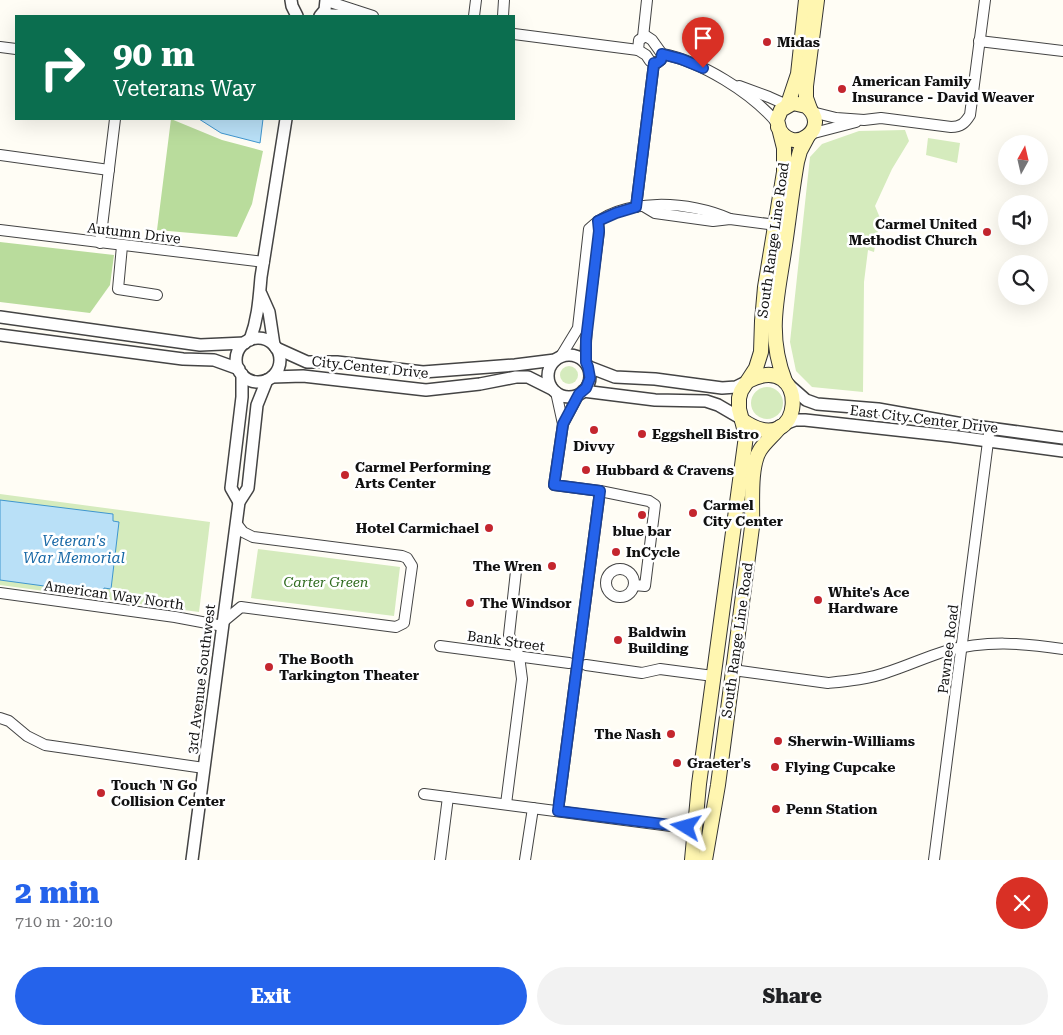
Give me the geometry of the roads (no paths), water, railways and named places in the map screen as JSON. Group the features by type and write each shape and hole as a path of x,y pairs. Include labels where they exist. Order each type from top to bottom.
{"main road":[{"path":"806,0 798,74 788,105 779,113 778,125 782,134 789,139 797,140 809,135 815,123 806,98 806,86 817,0"},
{"path":"788,105 802,104 811,110"},
{"name":"South Range Line Road","path":"748,381 756,368 761,352 764,294 785,165 783,141 778,125"},
{"name":"South Range Line Road","path":"787,383 780,371 775,348 775,318 797,162 800,151 809,135"},
{"path":"768,375 787,383 793,398 793,407 791,415 781,426 772,430 763,430 754,428 742,420 739,398 741,391 748,381 758,376 768,375"},
{"name":"South Range Line Road","path":"692,860 694,829 713,676 744,445 745,432 742,420"},
{"name":"South Range Line Road","path":"705,860 718,785 752,527 752,492 755,464 760,451 781,426"}],"street":[{"path":"292,0 292,6 297,15"},
{"path":"321,15 326,0 370,15"},
{"path":"474,15 476,0"},
{"path":"503,15 504,0"},
{"path":"638,50 638,43 643,37 647,0"},
{"path":"809,135 864,120 881,118 951,127 957,127 965,123 970,115 985,0"},
{"path":"515,34 638,50 654,63"},
{"path":"643,37 649,37 662,54 697,65 726,81 763,108 778,125"},
{"path":"980,41 1063,51"},
{"path":"0,47 15,49"},
{"path":"654,63 661,60 662,54"},
{"path":"641,207 654,63"},
{"path":"726,81 769,96 788,105"},
{"path":"811,110 836,118 864,120"},
{"path":"100,243 115,120"},
{"path":"240,372 236,360 237,353 248,341 257,319 261,294 261,277 286,120"},
{"path":"0,156 109,170"},
{"path":"563,424 554,390 548,377 548,371 578,328 589,229 598,221 616,213 641,207 655,212 713,221 730,219 776,225"},
{"path":"598,221 599,231 587,324 589,383 563,424 554,485 600,491 649,501 655,505 645,586 634,584"},
{"name":"Autumn Drive","path":"0,230 264,262"},
{"path":"122,246 118,289 157,294"},
{"path":"0,336 183,359 219,361 255,382 269,378 279,366 280,360 275,347 269,312 261,294"},
{"path":"0,317 200,345 262,339 275,347"},
{"name":"City Center Drive","path":"275,347 307,362 337,362 423,372 515,365 558,358"},
{"path":"558,358 575,355 587,365 615,377 655,379 722,388 736,386 748,381"},
{"name":"3rd Avenue Southwest","path":"239,502 230,488 242,397 240,372"},
{"name":"City Center Drive","path":"269,378 303,376 426,390 480,384 516,377 528,377 554,390"},
{"name":"3rd Avenue Southwest","path":"192,860 239,502 248,488 257,405 269,378"},
{"name":"East City Center Drive","path":"787,383 806,400 817,404 878,409 1063,438"},
{"path":"554,390 565,396 581,393 655,400 706,401 718,405 742,420"},
{"name":"East City Center Drive","path":"781,426 795,420 805,420 1063,451"},
{"name":"Pawnee Road","path":"934,860 990,428"},
{"path":"558,811 600,491"},
{"path":"223,624 241,607 400,626 404,624 412,566 407,558 402,556 253,537 243,532 236,523"},
{"path":"621,569 631,574 634,584 629,594 618,597 609,592 606,582 611,572 621,569"},
{"path":"506,804 522,679 519,656 509,635 516,570"},
{"path":"589,580 606,582"},
{"name":"American Way North","path":"0,594 223,624"},
{"path":"733,670 828,683 860,679 887,672 945,651 962,648 1001,643 1020,643 1063,649"},
{"name":"Bank Street","path":"440,646 569,663"},
{"path":"586,665 642,673 660,669 713,676"},
{"path":"0,718 9,721 27,736 45,745 204,768"},
{"path":"424,794 694,829"},
{"path":"440,860 448,797"},
{"path":"525,860 533,808"}],"water":[{"path":"201,120 263,120 260,143 221,133"},
{"name":"Veteran's War Memorial","path":"0,500 113,514 113,521 119,522 111,589 104,588 103,594 0,580"}],"place":[{"name":"Midas","path":"767,42"},
{"name":"American Family Insurance - David Weaver","path":"842,89"},
{"name":"Carmel United Methodist Church","path":"987,232"},
{"name":"Divvy","path":"594,430"},
{"name":"Eggshell Bistro","path":"642,434"},
{"name":"Hubbard & Cravens","path":"586,470"},
{"name":"Carmel Performing Arts Center","path":"345,475"},
{"name":"Carmel City Center","path":"693,513"},
{"name":"blue bar","path":"642,515"},
{"name":"Hotel Carmichael","path":"489,528"},
{"name":"InCycle","path":"616,552"},
{"name":"The Wren","path":"552,566"},
{"name":"White's Ace Hardware","path":"818,600"},
{"name":"The Windsor","path":"470,603"},
{"name":"Baldwin Building","path":"618,640"},
{"name":"The Booth Tarkington Theater","path":"269,667"},
{"name":"The Nash","path":"671,734"},
{"name":"Sherwin-Williams","path":"778,741"},
{"name":"Graeter's","path":"677,763"},
{"name":"Flying Cupcake","path":"775,767"},
{"name":"Touch 'N Go Collision Center","path":"101,793"},
{"name":"Penn Station","path":"776,809"}],"park label":[{"name":"Carter Green","path":"326,582"}]}
